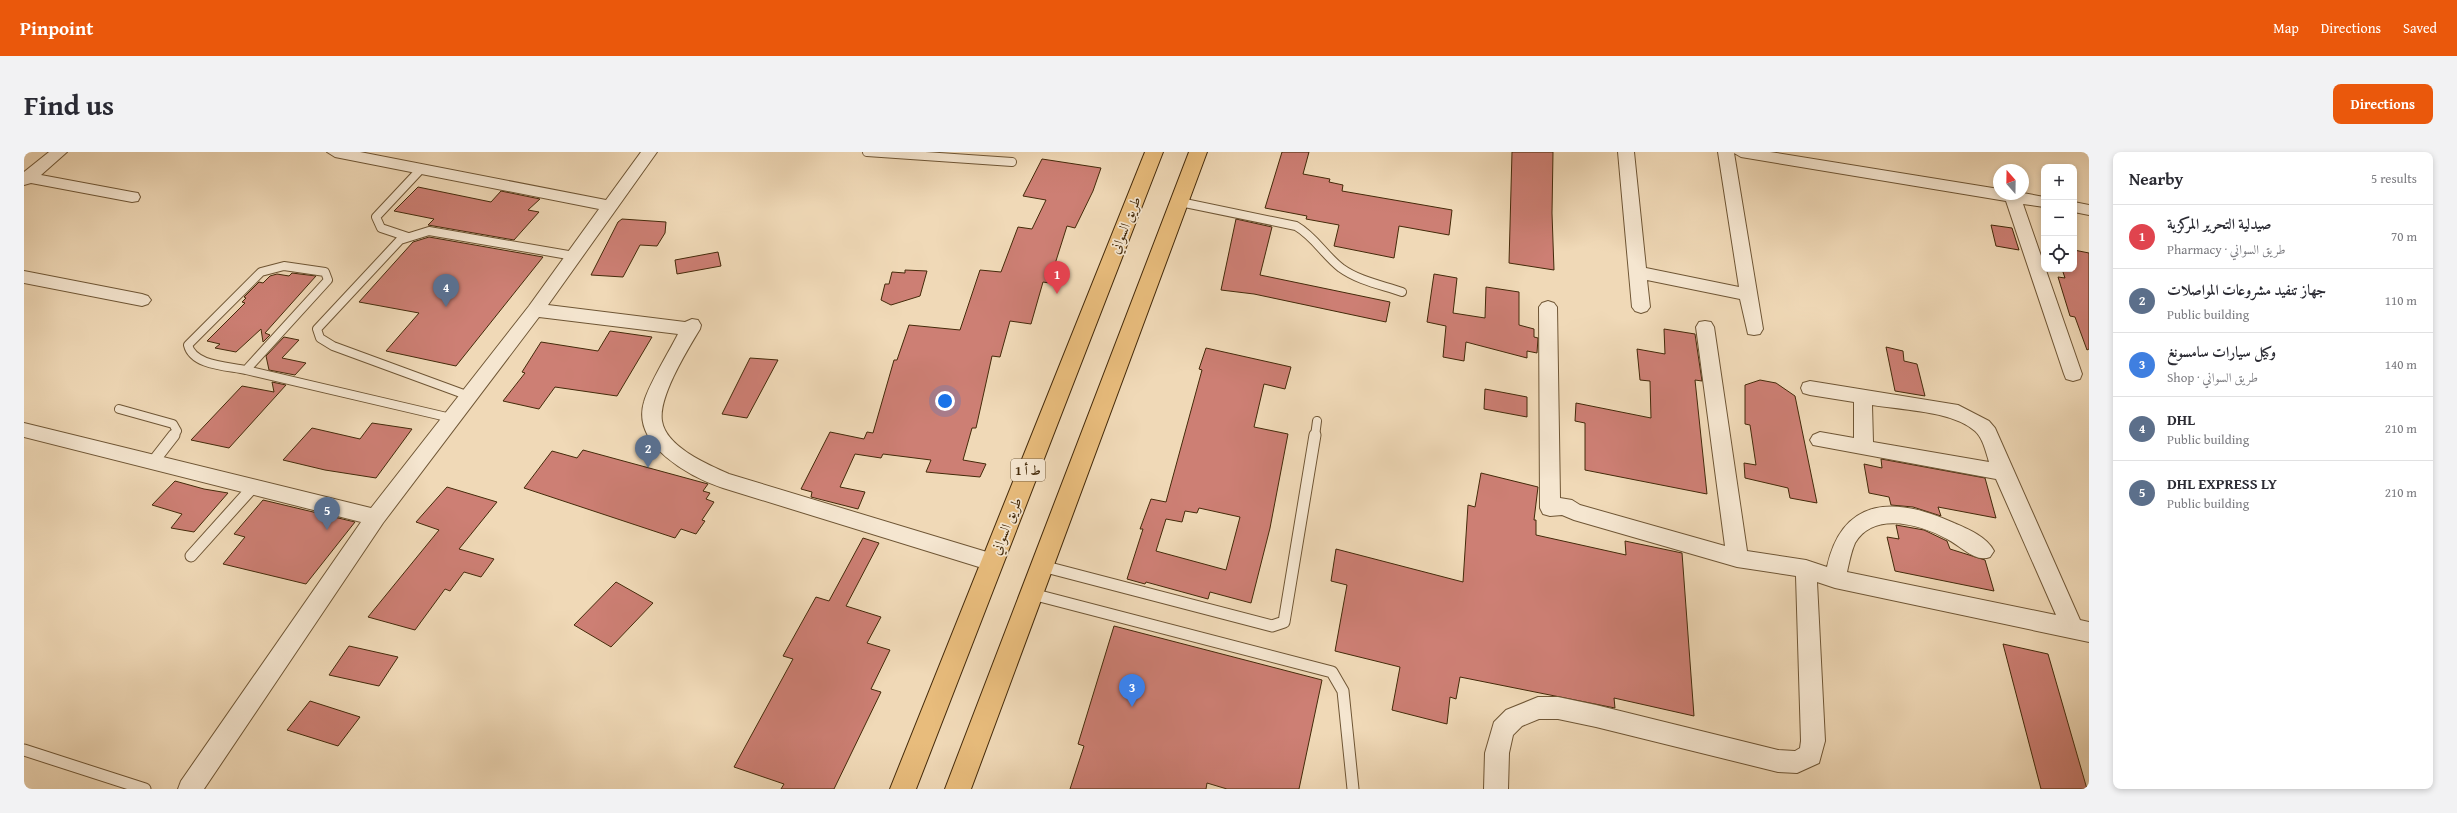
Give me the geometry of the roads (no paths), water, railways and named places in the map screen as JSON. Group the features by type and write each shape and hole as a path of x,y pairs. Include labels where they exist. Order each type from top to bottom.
{"highway":[{"name":"طريق السواني","path":"903,789 1154,152"},
{"path":"958,789 1198,152"}],"street":[{"path":"25,179 60,152"},
{"path":"334,152 420,170 611,206"},
{"path":"190,789 376,517 535,310 649,152"},
{"path":"1626,152 1641,307"},
{"path":"1726,152 1754,329"},
{"path":"1741,152 1993,193"},
{"path":"25,179 132,197"},
{"path":"2029,199 2041,201"},
{"path":"2013,200 2074,374"},
{"path":"2077,208 2089,210"},
{"path":"1638,272 1749,295"},
{"path":"24,277 142,300"},
{"path":"1548,307 1550,508 1565,506 1574,512 1737,558 1806,569 1835,579 2080,630"},
{"path":"535,310 691,327 653,402 652,421 664,444 690,466 723,480 992,562"},
{"path":"1705,327 1737,558"},
{"path":"1810,388 1958,412 1972,418 1988,433 2003,472 2080,630"},
{"path":"1864,397 1862,412 1864,448"},
{"path":"24,430 376,517"},
{"path":"1820,440 2003,472"},
{"path":"1835,579 1843,545 1852,531 1861,523 1888,514 1902,515 1952,530 1983,551"},
{"path":"1496,789 1497,754 1502,730 1514,718 1538,708 1558,708 1596,716 1778,761 1798,762 1811,755 1813,741 1806,569"}],"lane":[{"path":"867,152 1012,162"},
{"path":"408,236 381,228 376,217 420,170"},
{"path":"1180,202 1296,226 1309,232 1340,267 1352,275 1402,292"},
{"path":"469,396 333,346 320,338 317,329 400,240 408,236 429,231 574,256"},
{"path":"246,370 328,280 325,272 284,266 261,272 188,345 190,353 197,359 451,418"},
{"path":"119,409 173,424 177,431 153,462"},
{"path":"1042,566 1272,626 1284,622 1317,420"},
{"path":"191,556 253,487"},
{"path":"1032,594 1332,672 1343,691 1352,789"},
{"path":"24,750 144,789"}],"place":[{"name":"صيدلية التحرير المركزية","path":"1057,294"},
{"name":"DHL","path":"446,307"},
{"name":"جهاز تنفيد مشروعات المواصلات","path":"648,468"},
{"name":"DHL EXPRESS LY","path":"327,530"},
{"name":"وكيل سيارات سامسونغ","path":"1132,707"}]}
